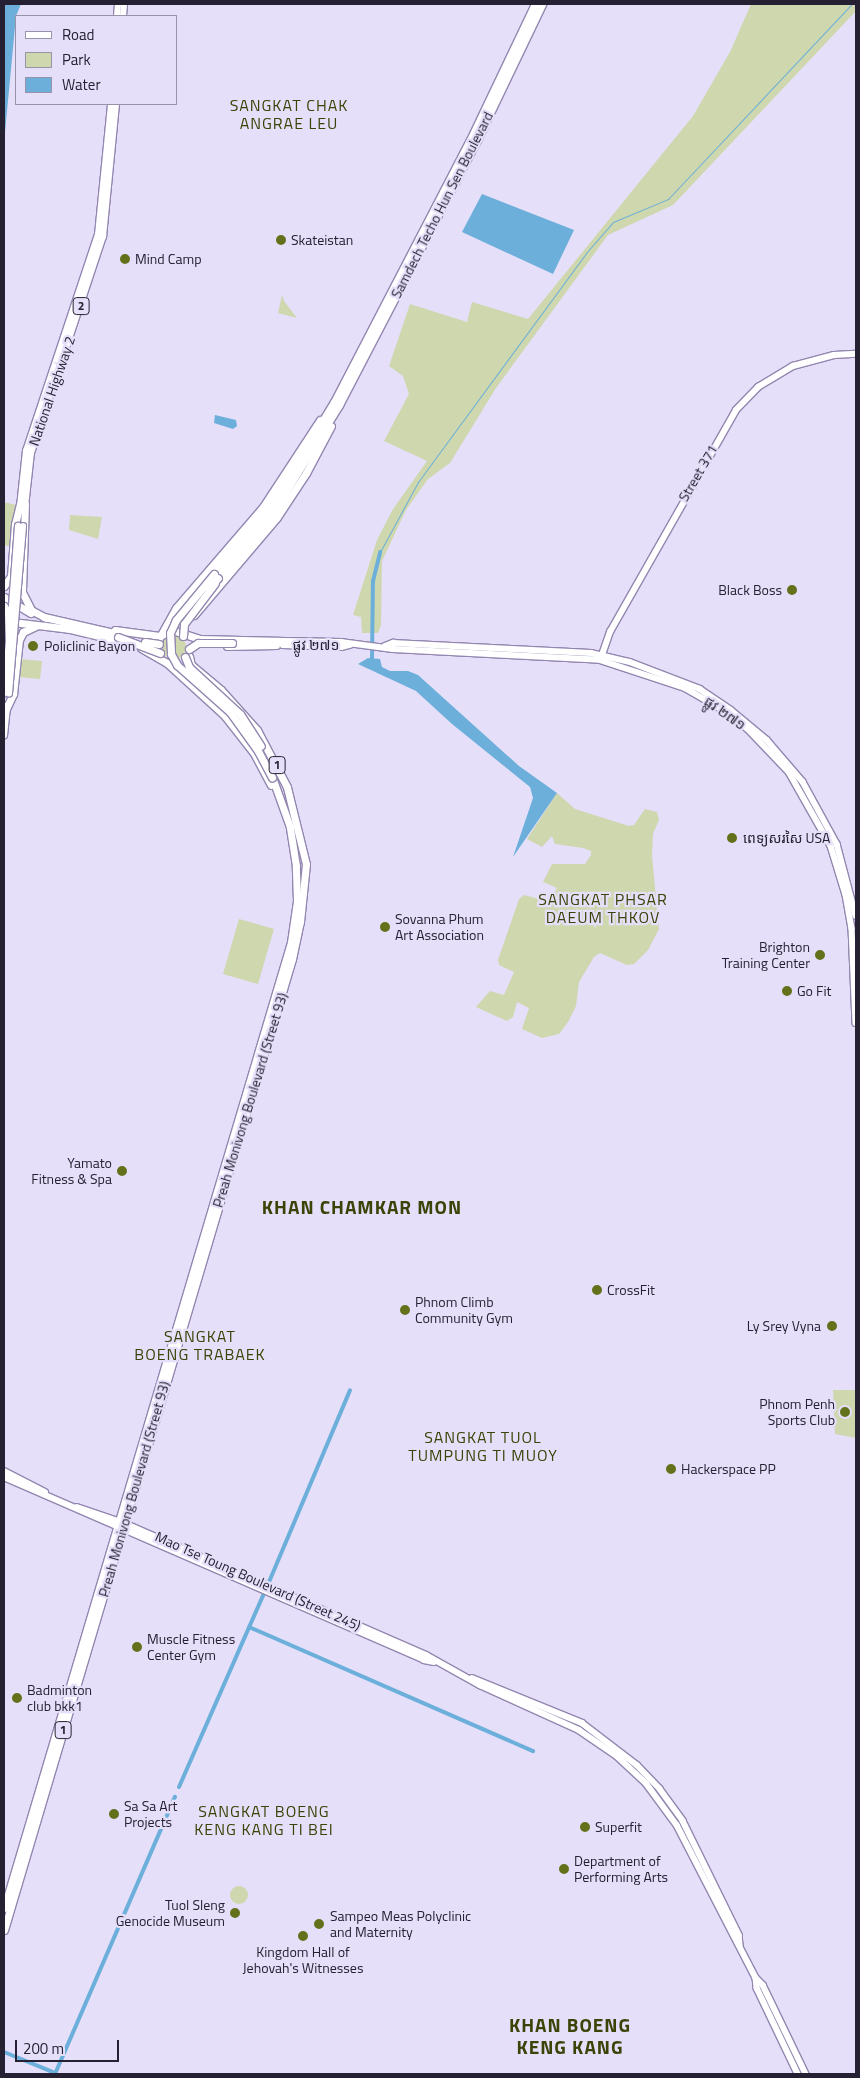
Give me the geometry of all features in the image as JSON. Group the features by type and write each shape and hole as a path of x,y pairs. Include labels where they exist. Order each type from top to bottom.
{"highway":[{"name":"Samdech Techo Hun Sen Boulevard","path":"337,403 470,140 536,4"},
{"name":"Samdech Techo Hun Sen Boulevard","path":"337,403 476,142 542,4"},
{"path":"249,733 215,697 177,665 170,649 170,633 176,620 259,531 337,403"},
{"path":"259,531 337,403"},
{"path":"300,902 290,827 274,776 235,707 189,667 184,624 211,592 216,578 262,507 311,448"},
{"path":"4,586 10,576 15,524 22,504"},
{"path":"22,504 27,525 22,592 31,610 46,618"},
{"path":"164,659 161,638 179,610 216,578"},
{"name":"1","path":"4,597 46,618 125,642 164,659 230,722 249,733 280,772 294,808 307,875 300,902"},
{"path":"4,606 8,613 7,643 4,656"},
{"path":"4,617 66,624 119,635 161,638 174,632 199,639 284,643"},
{"name":"1","path":"4,621 43,625 66,624 161,638"},
{"path":"17,646 23,632 43,625"},
{"path":"4,634 7,643"},
{"path":"5,706 13,694 16,638 12,635 7,643"},
{"path":"119,635 164,659 249,733"},
{"path":"188,653 198,643 271,645"},
{"path":"164,659 177,662 198,645 271,645 284,643"},
{"name":"1","path":"188,653 191,665 242,712 281,812 300,902"},
{"path":"230,722 242,712"},
{"name":"Preah Monivong Boulevard (Street 93)","path":"4,1930 19,1868 189,1293 286,958 300,902"},
{"name":"Preah Monivong Boulevard (Street 93)","path":"4,1908 19,1868"}],"main road":[{"name":"National Highway 2","path":"92,267 102,216 110,105"},
{"name":"National Highway 2","path":"22,504 26,451 92,267 107,216 116,105"},
{"name":"Street 371","path":"601,657 681,504 736,410 758,387 793,366 834,355 856,354"},
{"name":"2","path":"4,736 22,504"},
{"name":"2","path":"7,694 7,643 21,527"},
{"name":"ផ្លូវ ២៧១","path":"284,643 383,646 413,644 601,657 659,672 700,689 731,710 773,745 803,782 827,824 844,863 856,916"},
{"name":"ផ្លូវ ២៧១","path":"601,657 656,677 709,701 748,729 789,772 822,827 838,864 852,928 856,1023"},
{"name":"Mao Tse Toung Boulevard (Street 245)","path":"4,1472 77,1507 424,1660 436,1662 470,1677 499,1686 593,1734 633,1770 664,1806 739,1935 740,1945 756,1978 763,1985 806,2074"},
{"name":"Mao Tse Toung Boulevard (Street 245)","path":"4,1477 47,1493"},
{"name":"Mao Tse Toung Boulevard (Street 245)","path":"756,1978 757,1988 798,2074"}],"green space":[{"path":"751,4 856,4 856,11 673,205 608,235 496,388 450,463 428,479 406,510 382,561 381,625 378,633 362,633 361,617 353,615 377,540 393,509 427,461 384,441 409,394 403,376 389,366 410,304 467,322 472,302 528,319 693,116 730,52"},
{"path":"282,295 284,301 297,318 278,313"},
{"path":"4,502 16,505 9,546 4,545"},
{"path":"70,515 102,517 98,539 69,530"},
{"path":"174,635 183,638 186,647 183,656 174,659 165,656 162,647 165,638"},
{"path":"19,659 42,661 40,679 18,677"},
{"path":"557,793 575,809 629,826 634,825 645,809 657,812 659,820 653,834 652,856 659,929 648,950 634,964 627,965 600,953 594,957 579,982 576,1006 568,1022 559,1034 542,1038 522,1029 529,1008 517,1002 513,1017 507,1021 476,1007 490,991 504,995 514,972 499,965 498,960 519,899 524,895 539,899 552,896 557,888 543,882 552,864 585,864 591,855 591,851 583,848 555,844 552,836 542,847 527,839"},
{"path":"239,919 274,929 258,984 223,974"},
{"name":"Phnom Penh Sports Club","path":"833,1390 856,1390 856,1438 835,1434"},
{"path":"235,1886 243,1886 248,1891 246,1902 235,1904 230,1899 230,1891"}],"water":[{"path":"4,4 21,4 15,15 4,143"},
{"path":"482,194 574,230 553,274 462,232"},
{"path":"215,415 236,420 237,426 233,429 214,423"},
{"path":"368,658 380,659 382,667 390,671 408,671 418,675 519,766 557,793 513,857 533,798 530,787 452,724 416,691 358,664"}],"waterway":[{"path":"380,552 418,482 586,253 613,222 668,199 852,4"},
{"path":"372,659 373,581 380,552"},
{"path":"269,1582 350,1390"},
{"path":"179,1787 263,1596"},
{"path":"249,1627 533,1751"},
{"path":"55,2074 175,1797"},
{"path":"4,2052 55,2073"}],"place":[{"name":"Skateistan","path":"281,240"},
{"name":"Mind Camp","path":"125,259"},
{"name":"Black Boss","path":"792,590"},
{"name":"Policlinic Bayon","path":"33,646"},
{"name":"ពេទ្យសរសៃ USA","path":"732,838"},
{"name":"Sovanna Phum Art Association","path":"385,927"},
{"name":"Brighton Training Center","path":"820,955"},
{"name":"Go Fit","path":"787,991"},
{"name":"Yamato Fitness & Spa","path":"122,1171"},
{"name":"CrossFit","path":"597,1290"},
{"name":"Phnom Climb Community Gym","path":"405,1310"},
{"name":"Ly Srey Vyna","path":"832,1326"},
{"name":"Phnom Penh Sports Club","path":"845,1412"},
{"name":"Hackerspace PP","path":"671,1469"},
{"name":"Muscle Fitness Center Gym","path":"137,1647"},
{"name":"Badminton club bkk1","path":"17,1698"},
{"name":"Sa Sa Art Projects","path":"114,1814"},
{"name":"Superfit","path":"585,1827"},
{"name":"Department of Performing Arts","path":"564,1869"},
{"name":"Tuol Sleng Genocide Museum","path":"235,1913"},
{"name":"Sampeo Meas Polyclinic and Maternity","path":"319,1924"},
{"name":"Kingdom Hall of Jehovah's Witnesses","path":"303,1936"}],"district":[{"name":"SANGKAT CHAK ANGRAE LEU","path":"289,114"},
{"name":"SANGKAT PHSAR DAEUM THKOV","path":"603,908"},
{"name":"KHAN CHAMKAR MON","path":"362,1207"},
{"name":"SANGKAT BOENG TRABAEK","path":"200,1345"},
{"name":"SANGKAT TUOL TUMPUNG TI MUOY","path":"483,1446"},
{"name":"SANGKAT BOENG KENG KANG TI BEI","path":"264,1820"},
{"name":"KHAN BOENG KENG KANG","path":"570,2036"}]}
